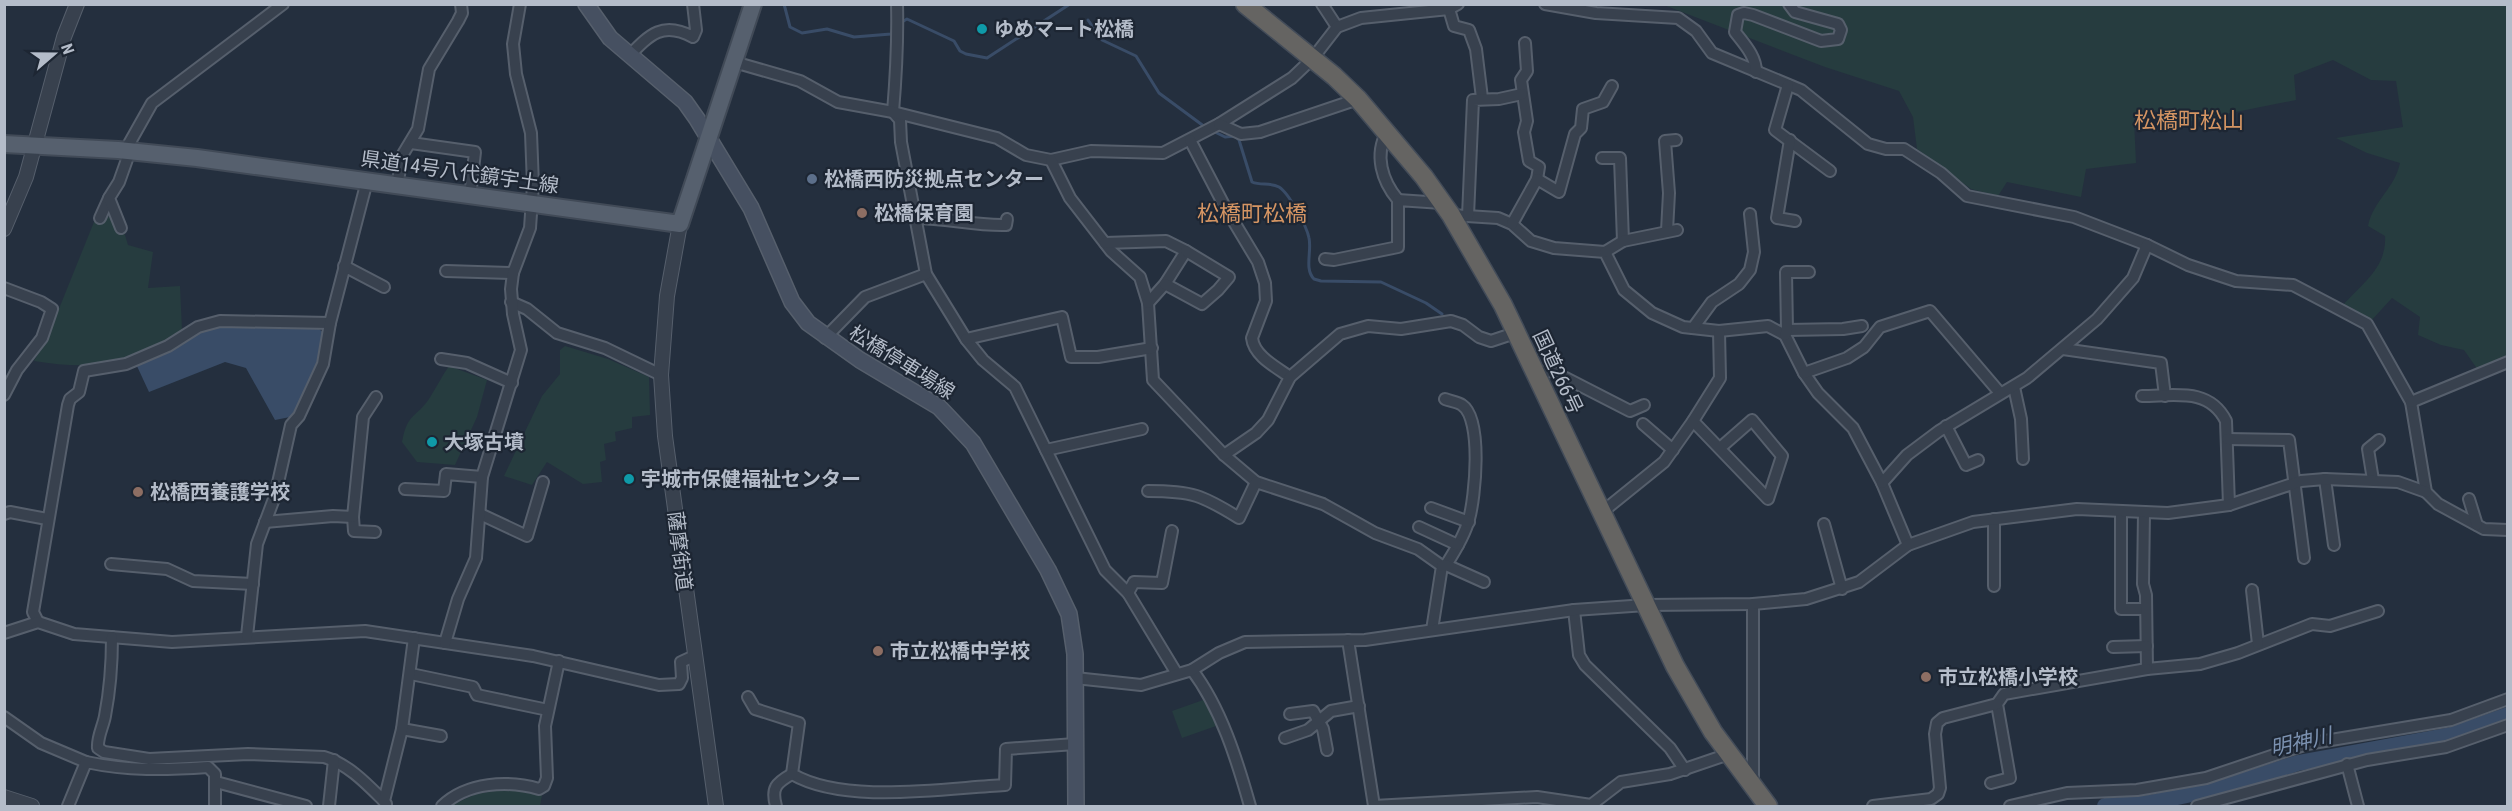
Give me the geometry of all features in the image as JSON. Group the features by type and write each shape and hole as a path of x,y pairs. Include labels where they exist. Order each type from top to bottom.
{"highway":[{"name":"国道266号","path":"1245,4 1313,58 1358,99 1454,211 1490,280 1675,666 1713,732 1768,807"}],"main road":[{"name":"松橋停車場線","path":"586,4 602,29 629,56 685,102 751,208 792,302 808,323 825,338 939,407 974,443 1063,597 1073,631 1076,807"},
{"path":"680,224 753,4"},
{"name":"県道14号八代鏡宇土線","path":"4,144 128,151 680,224"}],"street":[{"path":"4,230 26,177 64,37 77,4"},
{"path":"100,218 119,182 128,151 152,102 284,4"},
{"path":"397,185 403,154 418,129 429,69 462,13 461,4"},
{"path":"445,643 458,599 476,558 482,477 512,383 520,343 511,302 513,273 530,228 532,144 516,74 513,44 520,4"},
{"path":"629,56 651,35 672,29 693,37 696,30 693,4"},
{"path":"1322,4 1337,27"},
{"path":"1545,4 1596,13 1678,18 1696,31 1713,53 1801,90 1868,144 1886,149 1904,149 1941,173 1967,196 2074,217 2147,245 2188,265 2236,281 2293,285 2367,324 2411,402 2426,492"},
{"path":"1756,72 1750,52 1735,32 1738,15 1744,13 1753,15 1821,41 1838,39 1841,30 1838,24 1795,12 1789,4"},
{"path":"734,62 800,81 838,102 893,112 997,138 1026,155 1051,160 1091,151 1163,153 1190,140 1292,78 1313,58 1337,27 1361,18 1454,7 1454,26 1469,30 1476,49 1482,98"},
{"path":"897,8 898,51 893,112 900,120 901,142 926,274 966,339 983,360 1015,387 1105,570 1128,593 1177,674"},
{"path":"1512,224 1537,179 1539,166 1529,161 1524,132 1527,122 1521,80 1527,71 1525,43"},
{"path":"1788,85 1775,130 1830,171"},
{"path":"1537,179 1559,192 1575,134 1581,128 1583,109 1603,102 1612,86"},
{"path":"1454,211 1473,100 1499,99 1522,94"},
{"path":"1211,127 1241,134 1260,132 1358,99"},
{"path":"1387,132 1380,148 1381,159 1388,188 1398,200 1498,218 1512,224 1532,241 1554,248 1605,252 1623,241 1672,230 1665,140"},
{"path":"1190,140 1225,207 1258,262 1265,283 1266,301 1252,338 1252,344 1260,355 1290,377"},
{"path":"1790,140 1778,218 1795,221"},
{"path":"411,143 475,152 470,196"},
{"path":"1602,158 1620,158 1623,241"},
{"path":"1051,160 1070,198 1105,243 1140,277 1148,303 1153,380 1224,455 1256,482 1323,504 1375,533 1418,549 1444,566 1484,582"},
{"path":"247,636 257,544 281,473 291,425 299,416 323,364 330,323 367,181"},
{"path":"109,198 121,228"},
{"path":"1324,259 1334,260 1398,247 1398,200"},
{"path":"1693,328 1712,302 1739,284 1750,270 1754,252 1750,214"},
{"path":"916,218 946,218 978,226 1006,225 1007,219"},
{"name":"薩摩街道","path":"680,224 667,296 661,375 665,436 716,807"},
{"path":"1105,243 1166,241 1229,277 1202,304 1165,284"},
{"path":"1882,483 1907,455 1946,426 2014,387 2097,319 2126,288 2147,245"},
{"path":"1148,303 1165,284 1186,251"},
{"path":"1605,252 1624,290 1631,297 1652,313 1683,327 1719,331 1768,326 1786,332 1862,326"},
{"path":"344,266 384,287"},
{"path":"446,271 513,273"},
{"path":"1809,272 1786,272 1786,332 1804,373 1818,393 1853,428 1882,483 1908,545"},
{"path":"825,338 865,297 926,274"},
{"path":"4,288 52,309 42,338 17,369 4,395"},
{"path":"511,302 527,309 557,333 605,348 661,375"},
{"path":"1804,373 1848,358 1864,347 1880,327 1930,311 2000,393"},
{"path":"966,339 1062,317 1071,357 1098,357 1152,348"},
{"path":"38,622 33,612 47,519 68,405 70,399 79,392 84,371 126,364 168,346 198,327 220,321 330,323"},
{"path":"1224,455 1256,433 1268,420 1290,377 1320,348 1340,334 1352,329 1368,327 1418,327 1451,321 1463,325 1479,338 1491,341 1515,333"},
{"path":"1601,513 1664,462 1693,421 1720,378 1719,331"},
{"path":"2063,349 2161,363 2165,396"},
{"path":"441,359 467,363 512,383"},
{"path":"2411,402 2508,362"},
{"path":"1533,373 1552,371 1630,411 1644,405"},
{"path":"2014,387 2022,419 2022,459"},
{"path":"2142,396 2189,394 2211,404 2222,413 2226,421 2229,505"},
{"path":"375,532 354,531 353,517 363,417 376,397"},
{"path":"1432,630 1444,566 1469,522 1474,500 1475,443 1470,415 1463,406 1445,399"},
{"path":"1693,421 1768,499 1782,456 1752,420 1720,448"},
{"path":"1643,424 1673,450"},
{"path":"1946,426 1966,465 1978,460"},
{"path":"1046,450 1142,429"},
{"path":"2227,439 2289,440 2304,558"},
{"path":"2373,480 2368,449 2379,440"},
{"path":"405,489 444,491 446,474 482,477"},
{"path":"1075,678 1141,685 1192,670 1219,653 1245,642 1348,640 1574,610 1753,604 1806,598 1859,582 1908,545 1973,522 2077,509 2168,513 2229,505 2293,483 2325,479 2398,482 2426,492 2438,504 2484,529 2508,530"},
{"path":"2325,479 2334,545"},
{"path":"480,514 527,536 543,482"},
{"path":"1148,491 1193,493 1207,498 1239,518 1256,482"},
{"path":"2469,500 2477,525"},
{"path":"1431,508 1469,522"},
{"path":"2121,511 2121,609 2146,609"},
{"path":"4,513 10,512 47,519"},
{"path":"2144,512 2143,584 2146,609 2147,669"},
{"path":"265,522 333,516 353,517"},
{"path":"1994,519 1994,586"},
{"path":"1824,524 1842,589"},
{"path":"1419,527 1458,545"},
{"path":"1128,593 1134,582 1162,583 1172,531"},
{"path":"111,564 167,569 194,581 253,584"},
{"path":"2253,590 2258,644"},
{"path":"1753,604 1753,787"},
{"path":"1574,610 1579,656 1585,665 1671,748 1685,770"},
{"path":"1873,807 1931,799 1938,794 1940,788 1936,723 1943,718 1997,704 2004,694 2022,689 2147,669 2200,664 2312,624 2330,626 2378,611"},
{"path":"4,633 38,622 74,634 172,642 345,630 414,638 559,661 659,685 675,685 682,678 681,662 694,656"},
{"path":"112,637 112,672 105,719 97,741 98,748 104,752 149,759 248,754 314,755 334,760 358,776 386,804"},
{"path":"386,804 402,729 414,638"},
{"path":"1348,640 1374,806 1537,797 1592,805 1621,782 1685,770 1729,754"},
{"path":"2113,647 2147,646"},
{"path":"442,807 457,796 497,784 520,784 539,789 544,786 547,778 545,726 559,661"},
{"path":"1192,670 1205,687 1218,717 1250,807"},
{"path":"411,674 473,687 477,695 548,710"},
{"path":"748,697 755,709 770,716 799,723 792,774 775,786 772,792 776,807"},
{"path":"2010,807 2067,793 2136,790 2206,778 2307,744 2451,720 2508,699"},
{"path":"1991,783 2010,778 1997,704"},
{"path":"1285,738 1308,730 1331,711 1359,706"},
{"path":"1290,714 1313,711 1317,722 1323,729 1327,750"},
{"path":"4,717 41,743 86,762 117,769 148,771 208,767 215,774 215,807"},
{"path":"2197,807 2347,764 2446,747 2508,724"},
{"path":"402,729 441,736"},
{"path":"792,774 802,779 857,792 1005,785 1006,749 1075,744"},
{"path":"329,807 334,760"},
{"path":"68,807 86,762"},
{"path":"2347,764 2358,807"},
{"path":"216,782 306,807"},
{"path":"4,797 32,807"}],"green space":[{"path":"1664,5 2507,5 2507,356 2478,370 2464,350 2441,345 2418,335 2420,317 2392,298 2370,322 2343,305 2366,282 2382,257 2385,236 2368,226 2374,209 2394,180 2400,163 2367,153 2336,138 2403,127 2396,81 2371,80 2333,60 2294,75 2296,100 2166,126 2156,110 2134,120 2136,163 2086,169 2081,197 2007,182 1998,196 1971,189 1917,149 1913,117 1899,91 1825,67"},
{"path":"98,212 121,222 128,245 153,252 148,288 180,286 182,330 148,352 112,363 74,365 34,361 48,336"},
{"path":"565,346 608,359 649,377 650,415 632,417 632,428 615,432 616,441 604,444 606,460 600,462 602,482 583,484 547,462 532,485 504,476 542,396 560,374 560,350"},
{"path":"449,366 487,380 477,417 455,465 417,462 402,442 406,426 429,399"},
{"path":"1206,699 1216,726 1182,738 1172,711"},
{"path":"512,788 542,795 540,806 450,806 476,794"}],"water":[{"path":"220,323 314,325 324,333 322,358 295,416 275,420 246,368 225,362 149,392 136,364 176,348 197,330"}],"waterway":[{"path":"784,4 790,27 802,33 827,29 854,37 891,34 894,30"},
{"path":"900,23 907,19 954,41 960,51 966,54 987,58 1070,4"},
{"path":"1088,20 1102,40 1136,56 1159,93 1205,127"},
{"path":"1213,131 1225,137 1235,136 1239,140 1252,182 1279,187 1292,203 1308,233 1309,270 1314,279 1381,282 1426,303 1442,314"},
{"name":"明神川","path":"2105,806 2149,803 2220,788 2298,763 2451,735 2508,715"}],"place":[{"name":"ゆめマート松橋","path":"982,29"},
{"name":"松橋西防災拠点センター","path":"812,179"},
{"name":"松橋保育園","path":"862,213"},
{"name":"大塚古墳","path":"432,442"},
{"name":"宇城市保健福祉センター","path":"629,479"},
{"name":"松橋西養護学校","path":"138,492"},
{"name":"市立松橋中学校","path":"878,651"},
{"name":"市立松橋小学校","path":"1926,677"}],"district":[{"name":"松橋町松山","path":"2189,120"},
{"name":"松橋町松橋","path":"1252,213"}]}
